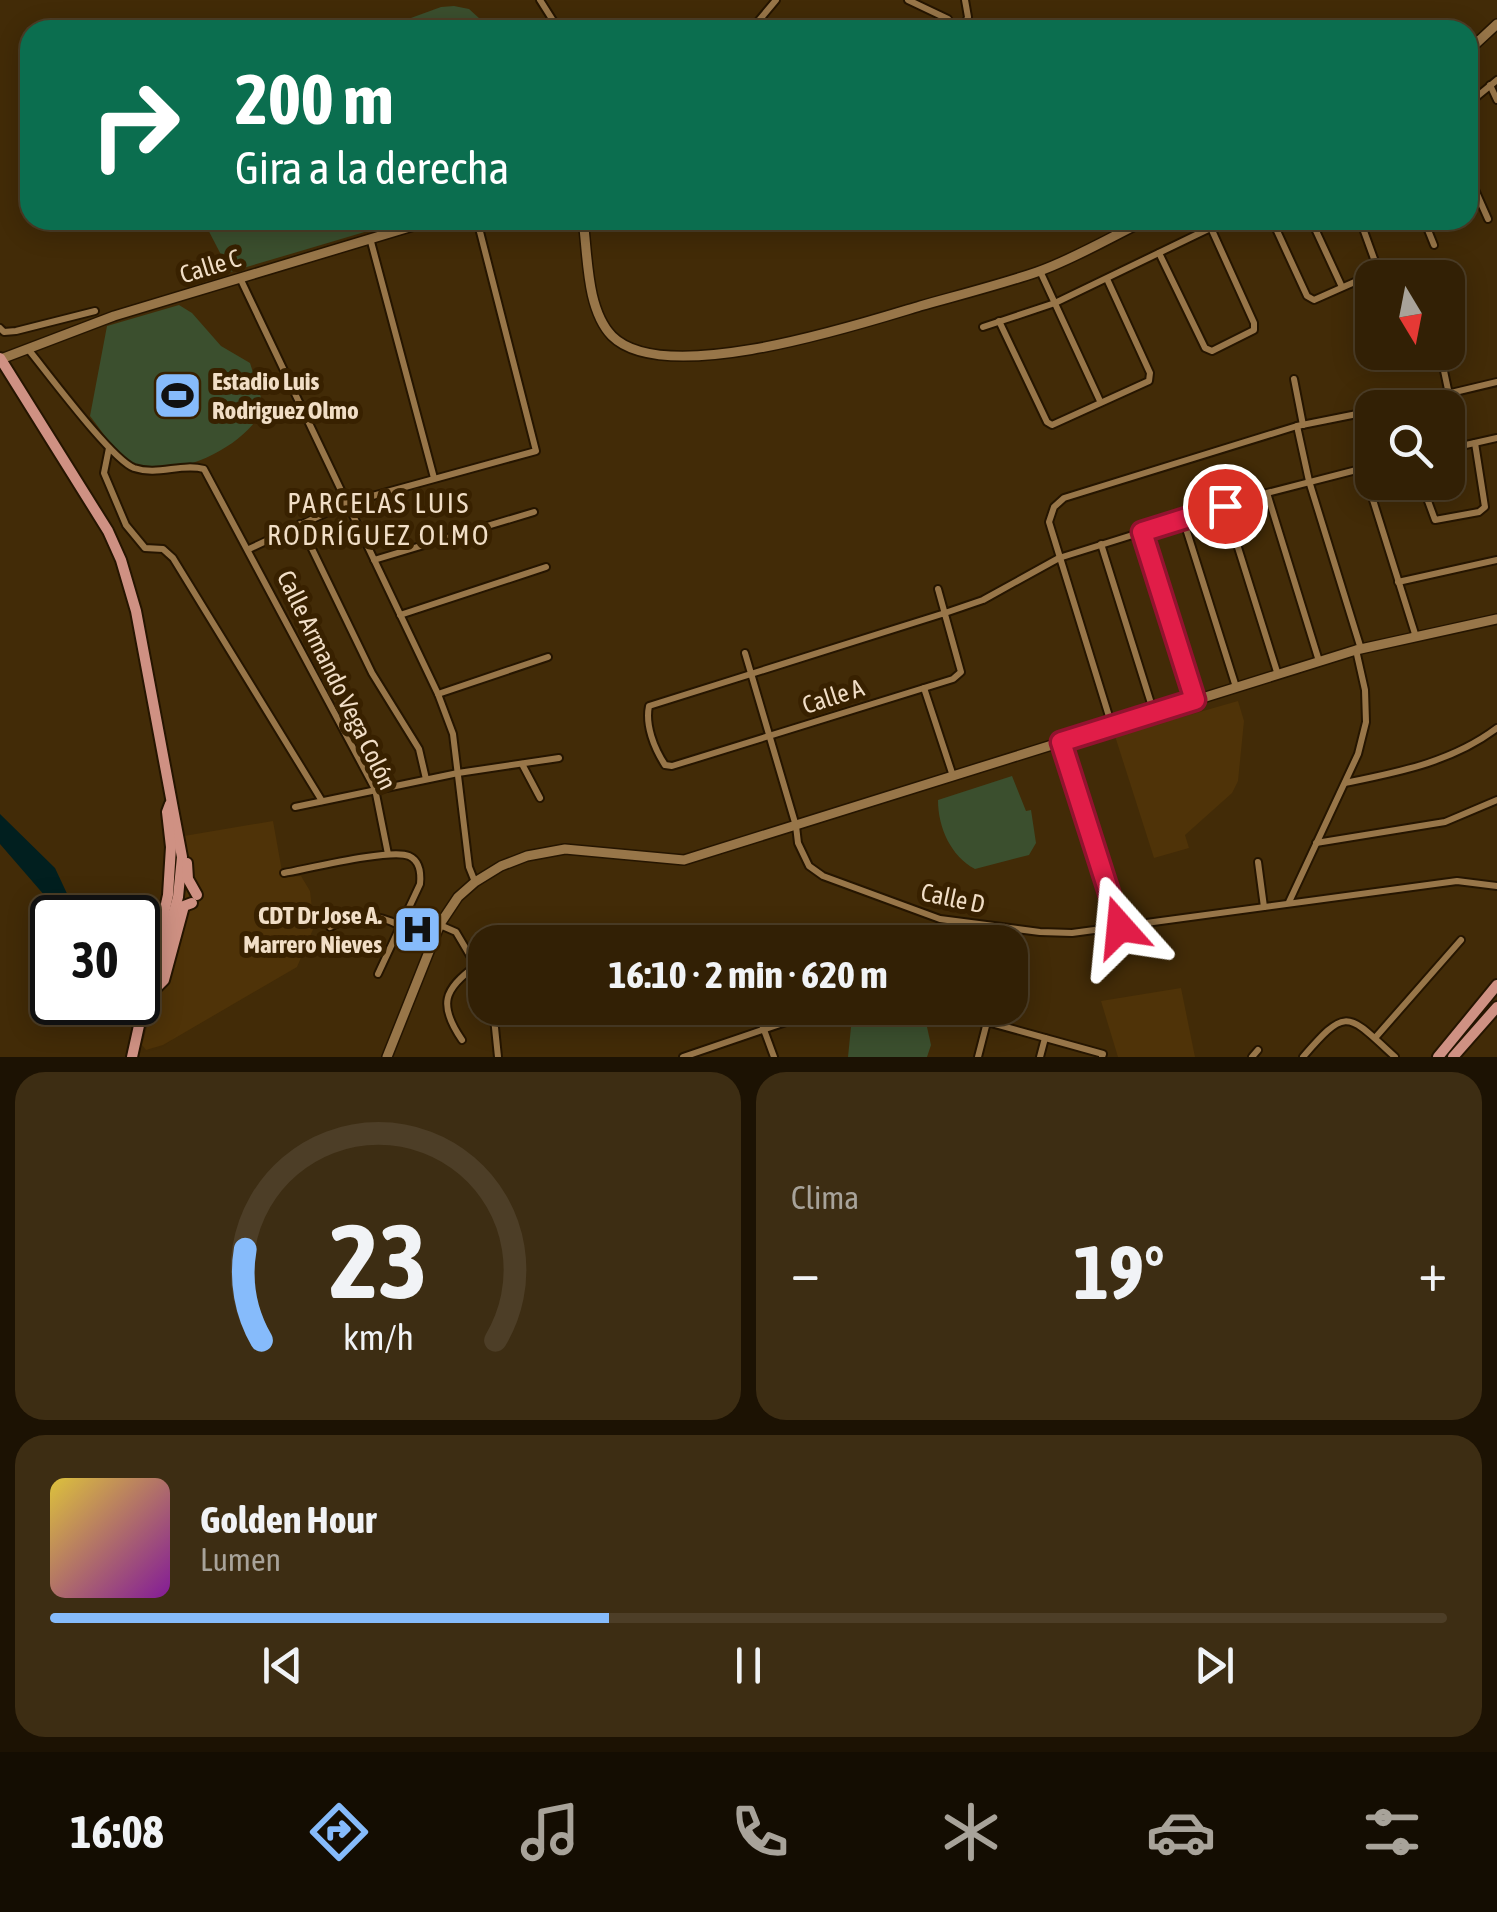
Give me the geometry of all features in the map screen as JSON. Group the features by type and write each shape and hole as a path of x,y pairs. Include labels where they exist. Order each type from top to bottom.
{"main road":[{"path":"1,358 85,490 121,560 138,624 181,846 178,897 160,965"},
{"path":"160,929 168,896 170,804"},
{"path":"160,983 184,906 195,898 181,846"},
{"path":"1438,1057 1497,986"},
{"path":"1454,1057 1497,1007"},
{"path":"132,1057 140,1025"}],"street":[{"path":"759,20 776,0"},
{"path":"908,0 948,20"},
{"path":"1478,42 1497,24"},
{"path":"1494,83 1497,100"},
{"path":"1478,196 1488,219"},
{"name":"Calle C","path":"1,358 114,316 398,230"},
{"path":"249,549 346,503 536,451 481,230"},
{"path":"584,230 595,304 613,337 649,353 710,354 753,351 806,340 1040,271 1125,230"},
{"path":"983,327 1055,302 1207,230"},
{"path":"1159,253 1205,348 1212,350 1254,330 1212,230"},
{"path":"1277,230 1307,296 1314,300 1376,273 1364,230"},
{"path":"1316,230 1342,287"},
{"path":"1428,230 1434,244"},
{"path":"370,238 434,478"},
{"path":"1040,271 1100,401"},
{"path":"240,278 438,694 452,734 469,867 475,882"},
{"path":"999,321 1046,422 1052,424 1149,381 1150,373 1107,279"},
{"path":"0,328 4,332 16,331 96,311"},
{"name":"Calle Armando Vega Colón","path":"28,349 125,463 151,472 204,469 375,789 388,854"},
{"path":"1289,904 1358,754 1366,722 1359,649 1309,480 1294,379"},
{"path":"1464,390 1497,382"},
{"path":"1112,726 1049,522 1054,507 1064,498 1092,489 1300,425 1355,414"},
{"path":"1465,445 1497,438"},
{"path":"1428,500 1435,520 1479,512 1484,507 1475,443"},
{"path":"110,447 104,473 126,525 145,548 163,549 173,558 322,801"},
{"path":"751,673 983,600 1059,558 1309,480 1355,470"},
{"path":"1267,493 1320,662"},
{"path":"1372,500 1416,636"},
{"path":"1225,506 1278,674"},
{"path":"374,560 534,512"},
{"path":"1183,519 1236,688"},
{"path":"300,524 372,674 419,750 426,779"},
{"path":"1142,532 1195,700"},
{"path":"1101,544 1154,713"},
{"path":"1398,582 1497,560"},
{"path":"400,614 546,568"},
{"path":"938,589 945,613"},
{"name":"Calle A","path":"751,673 650,706 646,718 665,765 686,762 954,679 962,672 945,613"},
{"path":"387,1057 440,924 458,897 475,882 514,861 565,849 684,860 1359,649 1497,619"},
{"name":"Calle D","path":"745,652 798,844 809,866 823,876 914,912 950,922 1072,933 1457,882 1497,886"},
{"path":"438,694 548,657"},
{"path":"924,688 953,776"},
{"path":"1344,784 1410,770 1450,756 1497,728"},
{"path":"1061,742 1120,927"},
{"path":"294,807 458,773 559,758"},
{"path":"522,764 540,798"},
{"path":"1316,842 1445,822 1497,800"},
{"path":"284,873 388,854 409,856 419,868 420,884 378,974"},
{"path":"1258,862 1264,907"},
{"path":"408,910 456,932 468,951"},
{"path":"330,927 345,919 371,915 401,926"},
{"path":"1374,1038 1460,940"},
{"path":"462,1040 448,1019 446,1008 456,981 468,972"},
{"path":"1303,1057 1332,1023 1339,1021 1354,1023 1395,1057"},
{"path":"495,1025 498,1057"},
{"path":"762,1025 774,1057"},
{"path":"683,1057 708,1053 776,1025"},
{"path":"978,1057 986,1025"},
{"path":"998,1025 1102,1055"},
{"path":"1040,1057 1045,1038"},
{"path":"1252,1057 1258,1050"}],"shaded area":[{"path":"1238,701 1244,721 1238,781 1232,793 1185,835 1189,848 1154,858 1115,736"},
{"path":"273,821 283,877 301,876 310,891 314,927 297,967 163,1045 146,1050 142,1045 148,1025 160,1025 160,980 186,887 184,836"},
{"path":"1181,988 1195,1057 1118,1057 1101,1001"}],"green space":[{"path":"441,7 469,9 481,20 405,20"},
{"path":"208,230 371,230 230,272"},
{"name":"Estadio Luis Rodriguez Olmo","path":"179,305 192,313 221,346 250,363 264,407 255,422 223,449 181,466 141,466 120,454 90,416 107,326"},
{"path":"1012,776 1026,811 1031,810 1036,843 1029,855 975,869 959,857 947,840 938,800"},
{"path":"851,1027 927,1027 931,1045 927,1057 848,1057"}],"water":[{"path":"0,814 55,868 68,895 44,895 0,844"}],"place":[{"name":"Estadio Luis Rodriguez Olmo","path":"177,395"},
{"name":"CDT Dr Jose A. Marrero Nieves","path":"417,929"}],"district":[{"name":"PARCELAS LUIS RODRÍGUEZ OLMO","path":"379,519"}],"route":[{"path":"1120,927 1061,742 1195,700 1142,532 1225,506"}]}
